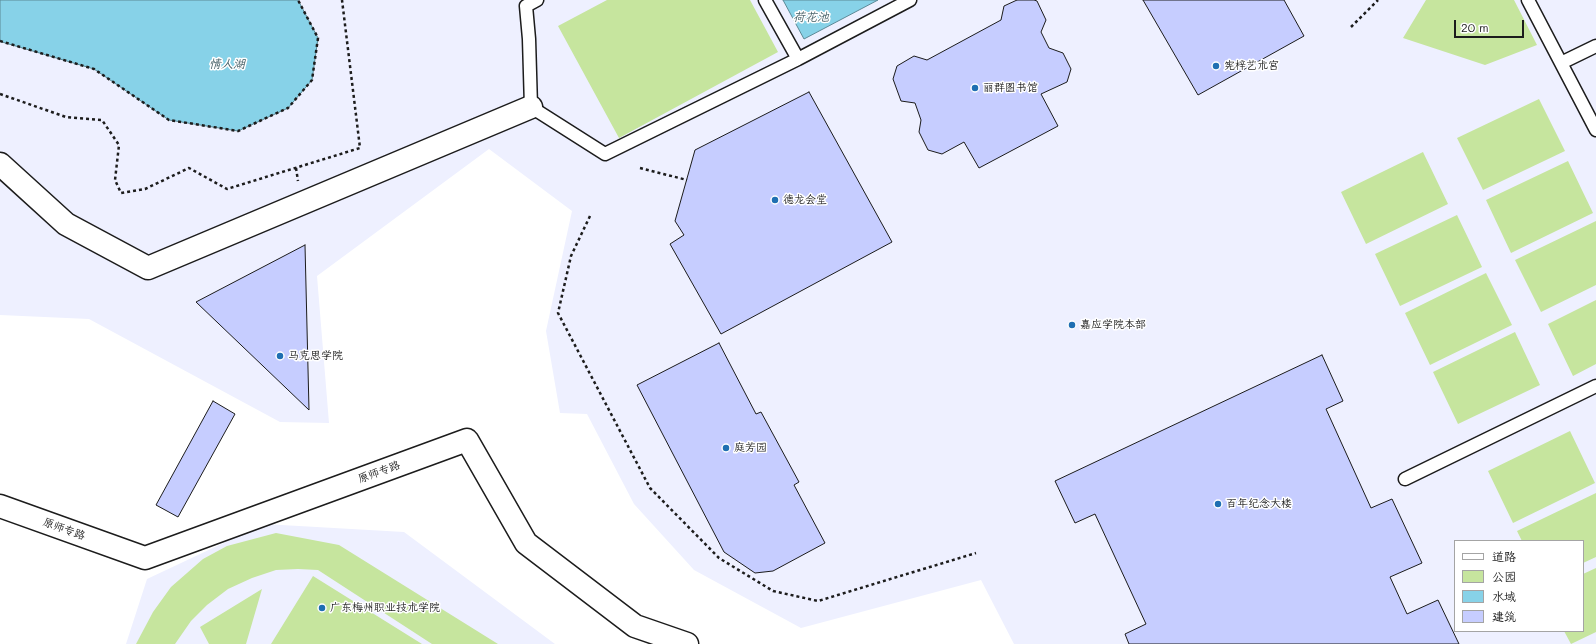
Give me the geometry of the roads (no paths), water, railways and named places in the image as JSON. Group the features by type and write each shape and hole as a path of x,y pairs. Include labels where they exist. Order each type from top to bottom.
{"street":[{"path":"0,164 66,224 148,268 531,107"},
{"name":"原师专路","path":"0,506 145,558 467,440 526,543 636,626 687,644"}],"lane":[{"path":"537,0 524,3 529,40 531,107 605,154 798,58 910,0"},
{"path":"765,0 798,58"},
{"path":"1528,0 1596,130"},
{"path":"1561,63 1596,46"},
{"path":"1405,479 1596,386"}],"water":[{"name":"情人湖","path":"0,0 298,0 318,38 312,80 288,108 238,131 169,120 94,69 0,41"},
{"name":"荷花池","path":"783,0 878,0 804,39"}],"place":[{"name":"宪梓艺术宫","path":"1216,66"},
{"name":"丽群图书馆","path":"975,88"},
{"name":"德龙会堂","path":"775,200"},
{"name":"嘉应学院本部","path":"1072,325"},
{"name":"马克思学院","path":"280,356"},
{"name":"庭芳园","path":"726,448"},
{"name":"百年纪念大楼","path":"1218,504"},
{"name":"广东梅州职业技术学院","path":"322,608"}]}
